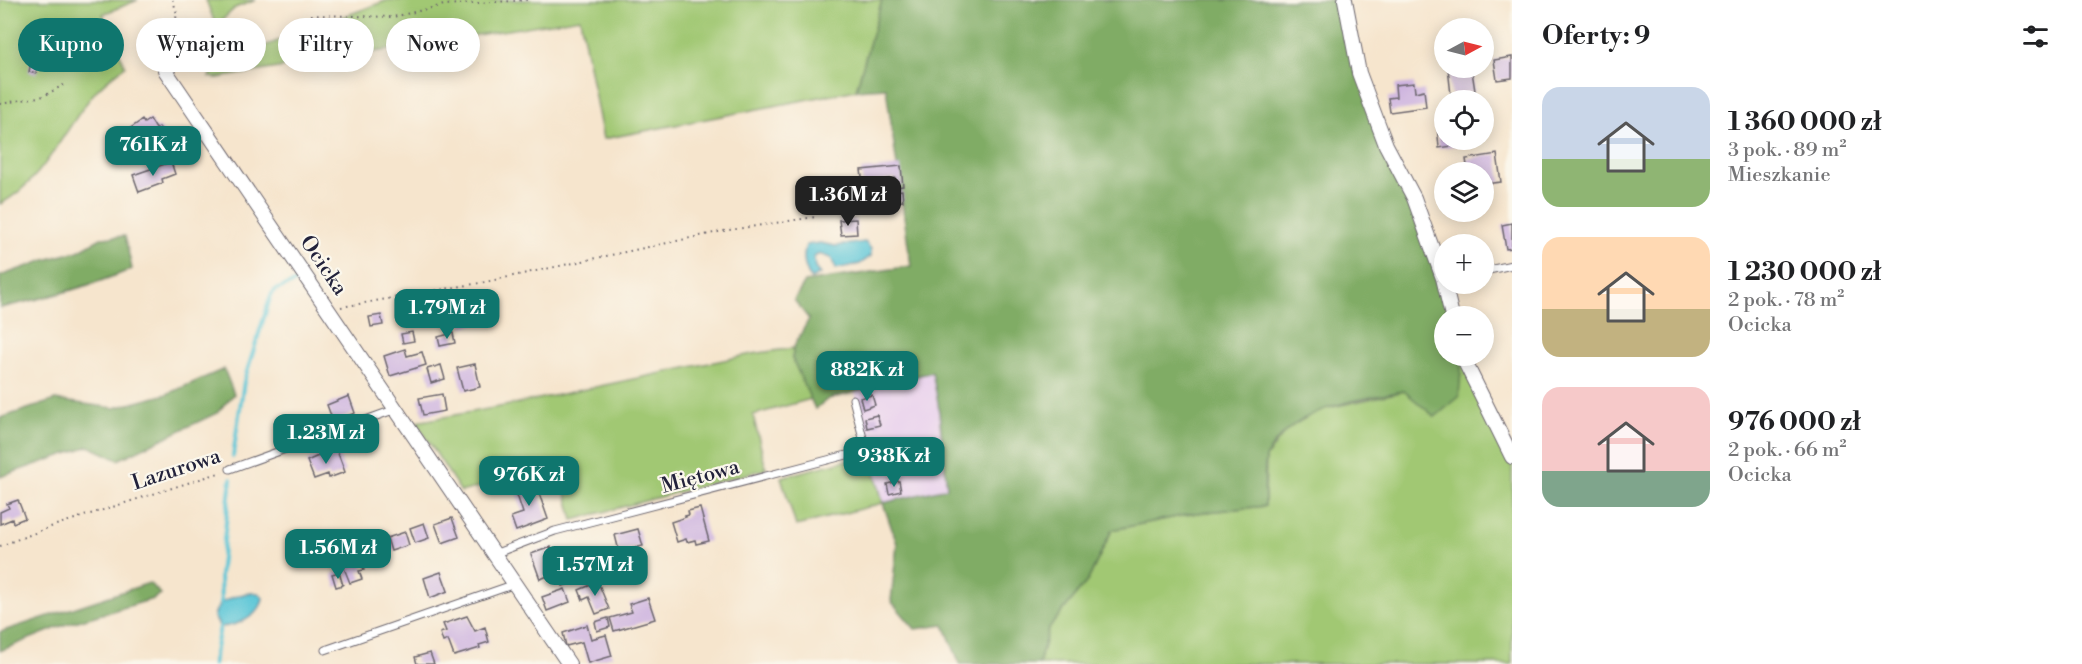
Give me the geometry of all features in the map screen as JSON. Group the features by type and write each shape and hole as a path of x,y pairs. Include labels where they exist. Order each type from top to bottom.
{"street":[{"path":"1345,0 1359,73 1386,145 1414,198 1434,251"},
{"name":"Ocicka","path":"166,72 569,664"},
{"path":"1467,366 1512,458"}],"lane":[{"path":"1494,269 1512,265"},
{"name":"Miętowa","path":"494,554 555,531 866,450 853,399"},
{"name":"Lazurowa","path":"230,469 396,409"},
{"path":"325,650 515,584"}],"path":[{"path":"173,0 176,18"},
{"path":"311,15 393,18 444,5 529,0"},
{"path":"0,104 45,96 67,83"},
{"path":"332,314 342,306 485,282 723,231 815,217"},
{"name":"Lazurowa","path":"0,546 56,525 171,490 230,469"}],"shaded area":[{"path":"932,372 938,402 947,488 883,503 871,458 879,446 866,439 855,392"}],"green space":[{"path":"0,0 138,0 103,14 105,18 18,18 18,72 117,72 96,91 42,168 16,194 0,204"},
{"path":"206,0 256,0 235,8 224,18 213,18"},
{"path":"388,0 882,0 856,90 603,139 580,18 480,35 480,18 386,18 386,50 374,52 374,18 340,18"},
{"path":"882,0 1345,0 1386,145 1434,269 1434,294 1444,294 1448,306 1434,306 1434,366 1461,366 1459,397 1435,417 1404,391 1327,408 1309,416 1292,426 1278,439 1267,455 1265,506 1196,513 1112,530 1088,580 1048,629 1039,664 960,664 944,625 915,629 891,601 897,544 883,503 947,488 938,402 932,372 828,399 815,409 792,358 795,344 809,319 794,300 805,282 911,266 886,88 856,90"},
{"path":"278,41 278,68 266,70 266,45"},
{"path":"212,72 253,72 217,78 209,77"},
{"path":"125,236 132,269 67,292 0,308 0,276 78,251 101,238"},
{"path":"794,348 792,358 811,399 753,415 766,469 573,520 559,465 461,492 416,422 510,405 752,354"},
{"path":"1446,366 1467,366 1512,457 1512,664 1039,664 1048,629 1088,580 1112,530 1196,513 1265,506 1266,457 1288,428 1319,410 1405,391"},
{"path":"224,369 234,394 217,413 118,460 89,446 0,477 0,418 55,400 114,408 167,394"},
{"path":"867,455 871,458 883,503 796,526 781,477"},
{"path":"149,583 161,594 153,599 64,625 0,651 0,632"}],"water":[{"path":"865,242 871,249 871,256 860,264 836,269 831,258 819,254 814,257 815,268 820,274 811,279 804,262 806,245 820,243 836,246"},
{"path":"247,593 258,593 263,598 258,610 241,622 220,627 214,617 218,607 226,600"}],"building":[{"path":"1512,57 1512,78 1497,80 1494,60"},
{"path":"1449,78 1473,78 1475,90 1450,90"},
{"path":"1414,83 1415,92 1424,90 1426,107 1390,112 1388,98 1396,97 1395,85"},
{"path":"150,119 156,129 159,127 167,137 152,148 150,145 140,152 134,144 137,142 128,130 142,120 144,123"},
{"path":"1497,154 1501,182 1494,183 1494,162 1466,162 1466,159"},
{"path":"171,162 175,174 162,179 163,183 139,192 133,175"},
{"path":"901,166 903,186 896,187 895,178 863,184 861,170"},
{"path":"902,190 903,201 882,204 881,193"},
{"path":"856,219 857,234 841,235 839,220"},
{"path":"1512,223 1512,248 1506,249 1502,225"},
{"path":"480,304 481,307 488,305 491,320 463,327 459,308"},
{"path":"381,315 383,325 371,327 369,317"},
{"path":"412,332 414,341 403,343 401,334"},
{"path":"453,333 455,343 440,346 438,337"},
{"path":"405,349 407,356 422,352 426,365 390,376 384,356"},
{"path":"475,364 480,387 463,391 457,368"},
{"path":"441,365 445,379 431,383 427,369"},
{"path":"442,394 445,411 423,415 419,398"},
{"path":"872,395 875,405 863,409 860,398"},
{"path":"349,396 355,413 333,421 327,405"},
{"path":"877,415 880,425 867,428 865,418"},
{"path":"336,448 345,472 329,478 328,474 314,479 307,461"},
{"path":"894,461 896,471 884,474 881,464"},
{"path":"899,481 901,491 889,494 887,484"},
{"path":"535,482 548,519 516,531 511,517 523,513 515,489"},
{"path":"18,500 25,518 13,523 12,519 0,524 0,512 9,508 7,504"},
{"path":"700,508 709,541 696,544 695,540 687,542 686,539 677,542 671,522 686,517 689,515 688,511"},
{"path":"452,518 459,537 442,543 435,524"},
{"path":"424,523 429,538 415,543 410,528"},
{"path":"638,529 643,546 619,551 615,535"},
{"path":"405,532 409,545 391,551 387,538"},
{"path":"379,538 382,546 373,549 370,541"},
{"path":"357,547 364,570 359,571 362,579 350,583 338,553"},
{"path":"551,547 559,572 540,579 531,554"},
{"path":"339,572 343,585 336,587 332,574"},
{"path":"441,572 448,591 430,598 424,578"},
{"path":"571,576 574,582 563,586 561,580"},
{"path":"598,582 609,609 596,614 589,597 583,600 579,590"},
{"path":"565,589 570,602 547,611 542,597"},
{"path":"648,598 655,619 614,631 610,618 632,612 629,604"},
{"path":"467,616 475,631 485,627 489,642 479,645 480,648 454,656 448,640 443,642 440,633 446,631 443,624"},
{"path":"608,618 610,627 597,631 595,622"},
{"path":"587,625 591,639 606,635 612,656 588,663 582,642 566,646 563,633"},
{"path":"430,653 434,664 417,664 415,657"}],"waterway":[{"path":"233,456 244,381 271,295 275,290 296,282"},
{"path":"221,603 220,575 231,479"},
{"path":"213,664 220,627"}]}
